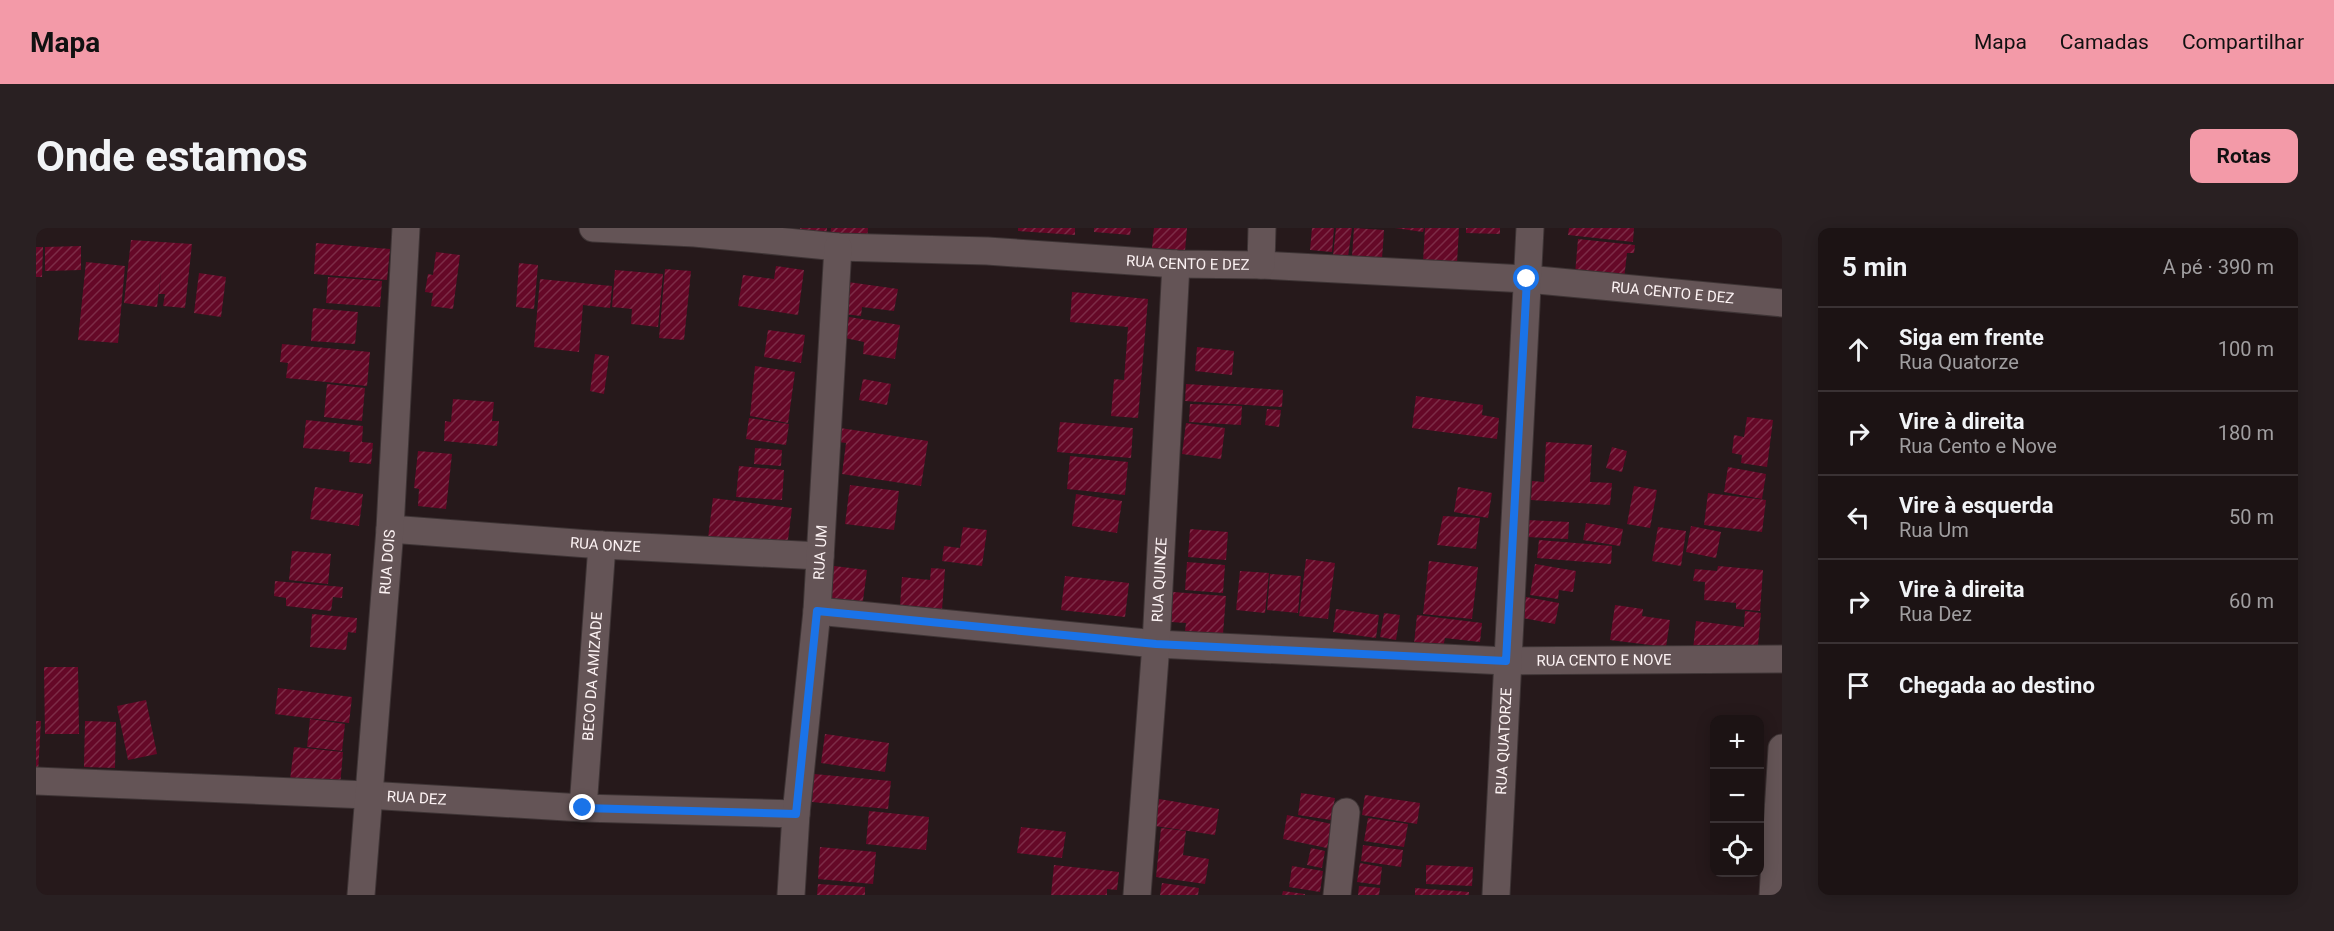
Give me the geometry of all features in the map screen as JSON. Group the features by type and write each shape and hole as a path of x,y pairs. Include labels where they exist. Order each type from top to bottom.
{"street":[{"name":"RUA DOIS","path":"361,895 367,795 390,529 406,228"},
{"name":"RUA CENTO E DEZ","path":"593,228 695,230 838,247 988,239 1176,264 1261,265 1527,279 1782,303"},
{"path":"1261,265 1262,228"},
{"name":"RUA QUATORZE","path":"1496,895 1506,661 1530,228"},
{"name":"RUA UM","path":"792,895 796,814 817,611 838,247"},
{"name":"RUA QUINZE","path":"1137,895 1156,644 1176,264"},
{"name":"RUA ONZE","path":"390,529 602,545 820,556"},
{"name":"BECO DA AMIZADE","path":"583,808 602,545"},
{"name":"RUA CENTO E NOVE","path":"817,611 1156,644 1506,661 1782,659"},
{"path":"1773,895 1782,748"},
{"name":"RUA DEZ","path":"36,781 367,795 583,808 796,814"},
{"path":"1337,895 1346,812"}],"building":[{"path":"800,228 827,228 826,238 799,237"},
{"path":"831,228 868,228 867,241 830,239"},
{"path":"1018,228 1075,228 1075,235 1018,231"},
{"path":"1094,228 1131,228 1130,235 1094,232"},
{"path":"1154,228 1187,228 1185,251 1152,248"},
{"path":"1312,228 1334,228 1332,252 1310,250"},
{"path":"1336,228 1352,228 1348,257 1333,256"},
{"path":"1354,228 1384,230 1382,259 1352,257"},
{"path":"1395,228 1424,228 1423,232"},
{"path":"1425,228 1459,228 1457,263 1423,262"},
{"path":"1466,228 1500,228 1500,234 1466,233"},
{"path":"1569,228 1634,228 1633,242 1568,235"},
{"path":"1578,239 1635,245 1634,253 1627,253 1624,279 1575,274"},
{"path":"131,240 192,244 185,308 163,306 165,294 159,294 162,264 157,307 124,303"},
{"path":"316,243 390,249 387,280 314,274"},
{"path":"81,246 81,270 45,271 45,247"},
{"path":"36,247 43,247 42,277 36,277"},
{"path":"436,252 460,255 453,309 431,306 433,293 425,292 428,274 433,275"},
{"path":"86,262 125,266 118,343 78,340"},
{"path":"519,263 538,265 534,309 516,307"},
{"path":"776,266 804,270 798,315 738,306 743,275 774,279"},
{"path":"665,269 691,271 684,340 659,338"},
{"path":"615,270 663,274 658,327 631,324 632,309 612,307"},
{"path":"199,273 226,277 221,317 194,313"},
{"path":"328,277 382,281 380,307 326,303"},
{"path":"540,279 612,286 610,308 583,305 579,352 534,347"},
{"path":"848,282 898,289 894,311 862,307 861,316 844,314"},
{"path":"1072,292 1148,299 1138,418 1111,416 1114,379 1124,380 1128,327 1070,322"},
{"path":"313,308 358,312 355,344 311,341"},
{"path":"849,317 900,325 895,359 863,354 864,342 845,338"},
{"path":"768,330 805,335 801,363 764,357"},
{"path":"282,344 370,352 367,386 286,378 288,363 280,362"},
{"path":"1197,347 1234,351 1232,375 1195,371"},
{"path":"595,354 609,356 604,394 590,391"},
{"path":"755,366 795,372 788,423 750,416"},
{"path":"863,379 891,384 887,405 859,400"},
{"path":"327,384 365,388 362,421 324,417"},
{"path":"1186,384 1283,390 1282,407 1185,401"},
{"path":"1416,396 1483,405 1482,415 1499,418 1497,439 1412,428"},
{"path":"453,399 494,402 492,421 499,421 497,446 444,441 445,421 451,422"},
{"path":"1190,404 1242,406 1241,425 1189,422"},
{"path":"1267,409 1281,410 1279,427 1265,425"},
{"path":"1747,417 1773,420 1767,467 1741,463 1742,455 1732,453 1734,435 1744,437"},
{"path":"749,418 789,424 786,445 746,439"},
{"path":"306,420 363,426 362,442 373,443 371,464 349,462 350,452 303,448"},
{"path":"1060,422 1133,428 1131,458 1057,452"},
{"path":"1186,423 1225,428 1221,459 1182,454"},
{"path":"840,428 928,441 921,486 842,474 846,443 838,442"},
{"path":"1546,442 1592,445 1590,482 1612,483 1610,505 1531,500 1532,481 1544,482"},
{"path":"1612,447 1627,451 1622,472 1606,468"},
{"path":"755,448 782,450 781,466 754,464"},
{"path":"418,451 452,454 446,509 418,506 419,489 414,488"},
{"path":"1070,456 1128,462 1125,495 1067,489"},
{"path":"739,466 784,470 782,500 736,497"},
{"path":"1728,467 1766,474 1762,499 1724,492"},
{"path":"850,485 899,491 894,530 845,524"},
{"path":"1634,486 1657,490 1650,528 1627,524"},
{"path":"315,487 363,494 359,526 310,519"},
{"path":"1458,487 1492,493 1488,518 1454,512"},
{"path":"1708,493 1766,500 1762,532 1704,525"},
{"path":"1076,494 1122,501 1117,533 1072,526"},
{"path":"713,498 792,508 787,547 708,538"},
{"path":"1443,516 1480,518 1476,549 1437,545"},
{"path":"1527,520 1569,522 1568,539 1527,537"},
{"path":"1586,523 1623,529 1620,546 1583,540"},
{"path":"1691,526 1721,532 1716,558 1686,552"},
{"path":"963,527 987,530 982,566 942,561 944,546 960,548"},
{"path":"1658,527 1686,531 1681,566 1652,561"},
{"path":"1190,529 1228,532 1226,560 1188,557"},
{"path":"1539,540 1612,546 1611,564 1537,558"},
{"path":"292,551 331,554 328,584 289,580"},
{"path":"1306,559 1335,563 1328,619 1299,616"},
{"path":"1429,561 1478,567 1472,619 1423,614"},
{"path":"1187,562 1225,565 1223,593 1185,590"},
{"path":"1535,564 1576,571 1573,592 1559,590 1558,599 1530,595"},
{"path":"834,566 867,570 862,608 829,604"},
{"path":"1718,566 1763,570 1760,611 1736,609 1736,603 1704,600 1705,582 1693,581 1695,569 1717,571"},
{"path":"931,568 945,569 942,610 900,606 902,577 930,580"},
{"path":"1240,571 1269,573 1265,613 1236,610"},
{"path":"1270,574 1301,576 1298,613 1267,610"},
{"path":"1065,576 1129,583 1125,617 1061,610"},
{"path":"275,581 343,587 342,598 333,597 331,611 286,606 286,598 274,596"},
{"path":"1173,592 1226,596 1223,634 1185,631 1186,623 1171,622"},
{"path":"1526,597 1559,603 1555,624 1522,618"},
{"path":"1615,605 1643,609 1642,616 1670,620 1666,647 1610,640"},
{"path":"1336,609 1379,615 1376,638 1333,632"},
{"path":"1745,611 1761,613 1757,656 1693,650 1696,621 1744,627"},
{"path":"1384,613 1400,615 1396,640 1380,637"},
{"path":"312,614 357,618 356,633 348,632 346,650 310,647"},
{"path":"1417,615 1482,623 1480,642 1445,638 1443,648 1414,644"},
{"path":"44,667 78,667 79,734 45,734"},
{"path":"278,688 352,697 349,723 275,714"},
{"path":"146,700 157,754 128,760 117,706"},
{"path":"310,719 345,724 342,751 307,747"},
{"path":"36,721 41,721 38,772 36,772"},
{"path":"85,721 116,722 115,768 84,767"},
{"path":"825,734 889,743 885,772 821,763"},
{"path":"294,747 343,752 340,786 290,780"},
{"path":"814,774 891,781 888,809 812,802"},
{"path":"1301,793 1335,798 1331,820 1298,815"},
{"path":"1365,795 1420,803 1417,824 1362,815"},
{"path":"1159,799 1219,809 1215,835 1155,826"},
{"path":"869,811 929,817 926,850 866,844"},
{"path":"1287,815 1332,824 1327,848 1283,839"},
{"path":"1368,818 1408,824 1404,847 1364,841"},
{"path":"1021,827 1066,832 1062,858 1017,853"},
{"path":"1161,828 1186,831 1183,855 1209,859 1205,884 1156,877"},
{"path":"1363,845 1403,850 1401,867 1361,861"},
{"path":"820,847 876,852 873,884 818,879"},
{"path":"1311,848 1325,851 1322,868 1307,865"},
{"path":"1360,863 1382,867 1380,885 1357,882"},
{"path":"1054,865 1119,872 1117,890 1107,889 1107,895 1051,895"},
{"path":"1426,865 1473,867 1472,886 1426,884"},
{"path":"1292,866 1323,871 1320,892 1289,887"},
{"path":"1162,883 1199,888 1198,895 1160,895"},
{"path":"818,884 865,887 865,895 817,895"},
{"path":"1359,886 1380,888 1379,895 1358,895"},
{"path":"1415,888 1469,892 1469,895 1415,895"},
{"path":"1283,891 1305,894 1305,895 1282,895"}],"route":[{"path":"583,808 796,814 817,611 1156,644 1506,661 1527,279"}]}
